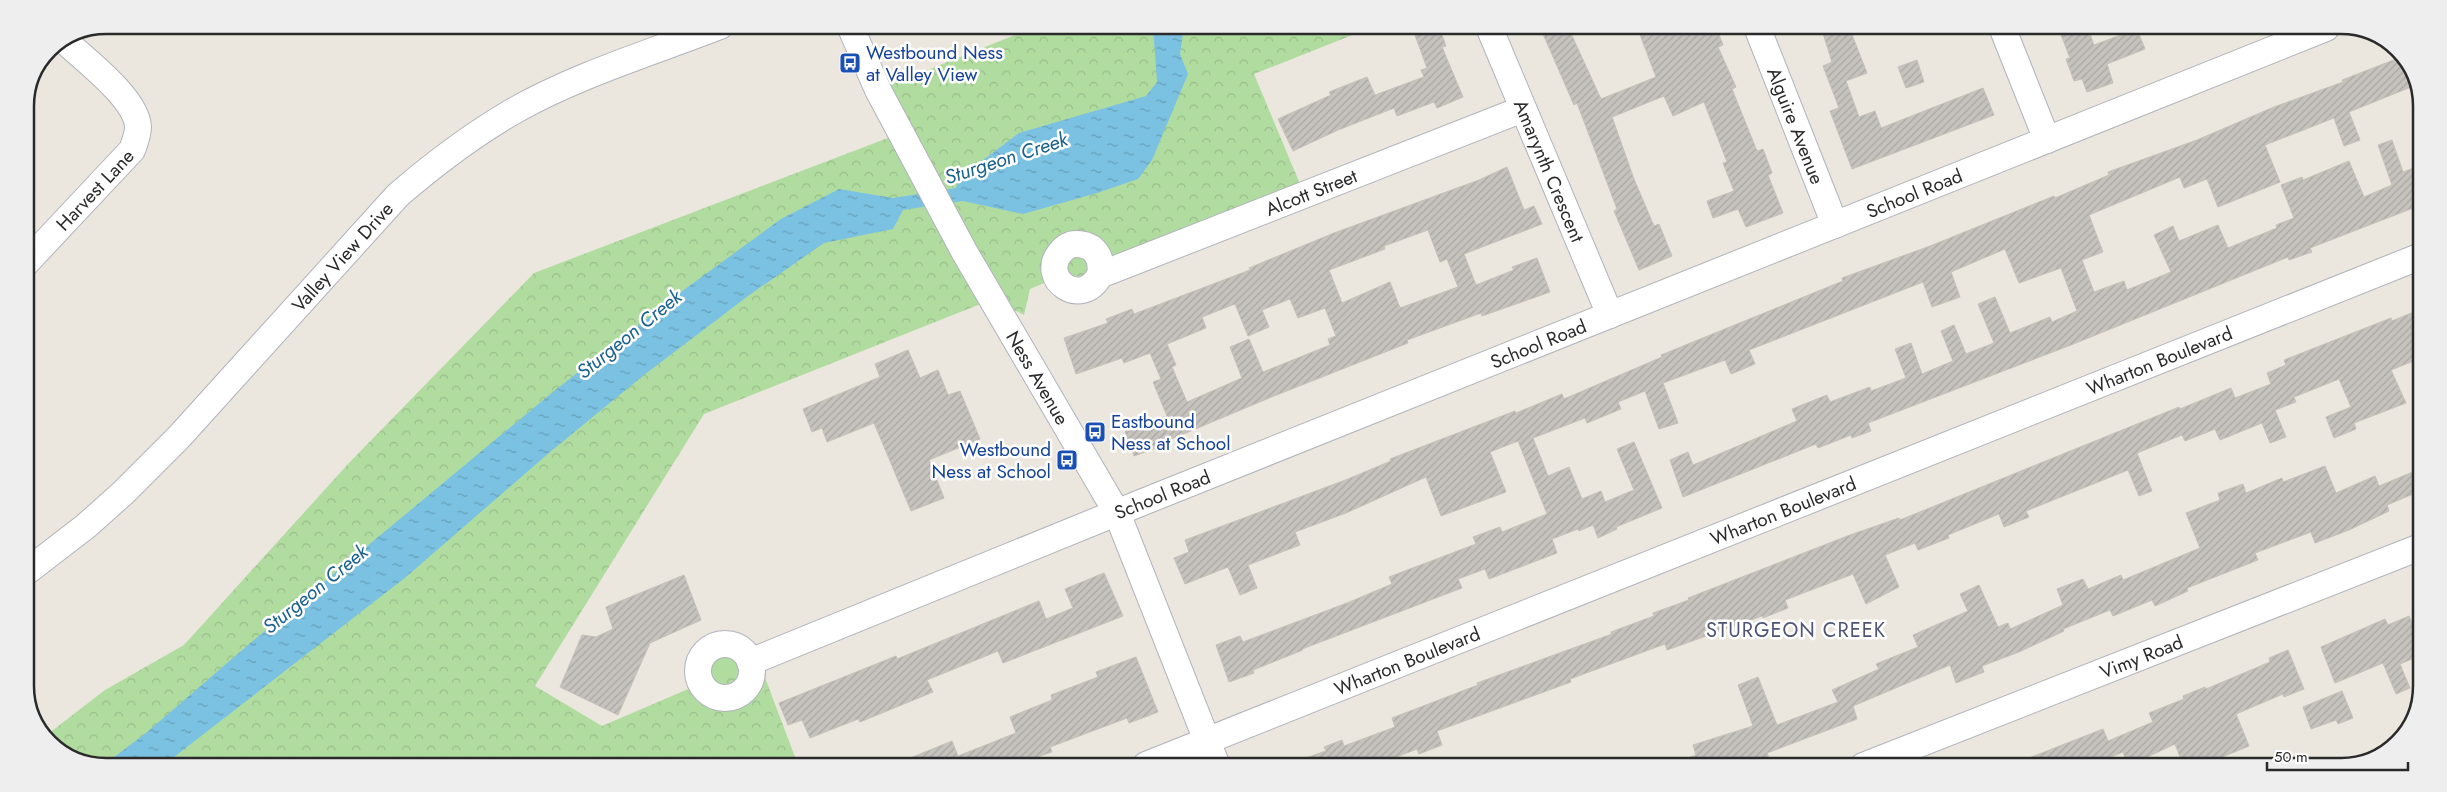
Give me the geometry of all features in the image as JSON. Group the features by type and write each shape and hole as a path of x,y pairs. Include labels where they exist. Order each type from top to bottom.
{"street":[{"name":"Valley View Drive","path":"34,566 86,526 165,451 398,195 426,171 463,142 513,111 574,83 700,34"},
{"name":"Ness Avenue","path":"854,34 878,90 965,253 1117,512 1214,758"},
{"name":"Amarynth Crescent","path":"1492,34 1610,315"},
{"name":"Alguire Avenue","path":"1760,34 1835,225"},
{"path":"2005,34 2047,140"},
{"name":"School Road","path":"750,662 1117,512 2047,140 2305,34"},
{"name":"Harvest Lane","path":"34,254 132,150 137,136 138,125 132,108 118,91 69,44"},
{"name":"Alcott Street","path":"1100,275 1524,109"},
{"name":"Wharton Boulevard","path":"1166,758 2413,259"},
{"name":"Vimy Road","path":"1883,758 2413,551"}],"green space":[{"path":"1018,34 1355,34 1254,74 1305,196 1100,275 1056,278 1030,289 1024,315 993,299 704,414 535,686 602,726 758,659 795,758 97,758 74,751 58,740 51,732 105,690 184,645 348,464 534,273 901,133 878,90"},
{"path":"719,644 736,647 743,653 752,668 702,684 700,666 702,660 708,651"}],"water":[{"name":"Sturgeon Creek","path":"1154,34 1183,34 1180,54 1188,74 1152,160 1138,179 1023,214 963,201 903,210 893,229 824,243 748,296 644,375 550,452 406,577 173,758 113,758 146,733 248,645 554,391 685,289 781,219 839,189 893,198 956,188 962,170 979,163 1019,133 1146,96 1157,82"}],"building":[{"path":"1415,34 1442,34 1446,46 1442,47 1463,97 1437,108 1434,102 1397,116 1394,108 1338,130 1293,151 1278,119 1331,95 1329,92 1367,77 1375,95 1424,77 1421,70 1427,68"},
{"path":"1543,34 1571,34 1601,99 1656,77 1640,34 1719,34 1723,45 1718,47 1736,87 1732,89 1757,151 1763,149 1772,173 1768,175 1783,213 1746,227 1738,209 1713,218 1707,201 1734,191 1723,163 1727,162 1704,102 1673,116 1664,96 1612,117 1634,179 1654,226 1659,224 1672,256 1639,270 1614,211 1617,209 1577,103 1574,105"},
{"path":"1823,34 1852,34 1867,73 1846,81 1859,117 1875,111 1881,128 1983,88 1994,115 1852,169 1830,111 1839,108 1823,66 1832,62"},
{"path":"2061,34 2090,34 2094,45 2124,34 2139,34 2145,49 2107,64 2113,83 2087,92 2082,79 2074,81 2066,59 2070,58"},
{"path":"2396,59 2404,70 2411,87 2349,112 2360,140 2344,146 2334,118 2265,145 2280,182 2218,207 2207,179 2184,188 2180,177 2089,215 2103,252 2082,260 2094,292 2124,281 2127,290 2171,272 2154,235 2173,226 2179,241 2218,225 2228,248 2277,228 2276,225 2294,218 2281,185 2302,177 2303,180 2349,161 2364,197 2392,185 2378,145 2392,140 2403,172 2413,168 2413,208 2310,248 2312,252 2289,260 2288,257 2071,345 1868,423 1871,431 1852,438 1851,435 1818,448 1816,444 1683,497 1670,460 1688,452 1693,465 1797,421 1792,409 1827,395 1830,402 1870,387 1871,391 1906,378 1895,349 1911,343 1922,374 1953,361 1941,331 1954,325 1966,354 1994,343 1978,304 1995,297 2010,333 2050,317 2052,322 2077,311 2061,268 2019,283 2005,249 1951,272 1960,297 1932,307 1923,282 1749,350 1755,364 1731,374 1725,360 1663,383 1678,423 1659,429 1645,391 1618,402 1621,409 1587,423 1585,418 1533,438 1548,476 1569,467 1582,499 1601,491 1605,502 1634,490 1617,449 1634,442 1662,508 1616,527 1617,529 1598,538 1593,525 1552,539 1557,553 1489,579 1485,569 1458,579 1462,588 1302,649 1253,670 1254,673 1229,682 1216,645 1240,636 1243,642 1347,603 1392,584 1389,577 1476,544 1473,537 1500,527 1502,532 1547,514 1518,441 1490,452 1506,492 1441,516 1426,477 1346,513 1295,532 1300,545 1248,565 1257,588 1240,595 1228,567 1185,584 1174,558 1189,552 1185,540 1348,479 1391,461 1390,459 1515,411 1516,413 1562,394 1564,399 1662,357 1661,355 1843,281 1842,278 1930,246 2054,196 2055,198 2109,175 2108,172 2197,140 2274,107 2343,82 2342,80"},
{"path":"1917,60 1924,82 1906,88 1898,67"},
{"path":"1507,167 1524,210 1534,206 1542,224 1464,254 1476,285 1514,270 1512,267 1537,258 1550,292 1482,316 1481,313 1407,340 1408,343 1274,396 1169,440 1170,443 1134,456 1125,431 1167,416 1153,382 1161,379 1150,353 1124,363 1122,358 1076,374 1064,338 1108,323 1106,319 1132,309 1134,314 1250,270 1249,268 1334,233 1479,180","holes":["1428,230 1440,262 1447,259 1458,287 1400,308 1390,282 1342,303 1329,270 1385,249 1384,246","1290,299 1298,318 1325,308 1336,336 1328,339 1330,345 1263,372 1249,339 1230,347 1242,378 1187,402 1172,367 1176,365 1167,344 1206,328 1202,317 1235,304 1248,336 1269,327 1262,310"]},
{"path":"2413,312 2413,361 2391,370 2406,403 2354,423 2356,429 2334,438 2326,417 2351,407 2339,379 2294,397 2296,402 2275,410 2286,437 2270,443 2262,423 2220,440 2215,429 2185,441 2182,435 2137,453 2152,491 2139,496 2128,470 2026,511 2029,517 2004,527 1999,514 1948,535 1949,538 1918,550 1915,543 1885,555 1899,587 1866,604 1853,574 1785,600 1788,608 1763,618 1762,616 1667,650 1665,644 1570,679 1571,682 1437,731 1442,745 1419,754 1417,749 1394,758 1306,758 1326,751 1324,747 1342,740 1344,746 1395,727 1392,718 1478,685 1477,683 1612,634 1611,632 1654,616 1653,613 1689,600 1688,598 1850,535 1899,518 1900,520 2179,407 2180,409 2231,388 2235,398 2271,384 2267,373 2286,365 2284,360 2391,318 2392,321"},
{"path":"908,350 920,378 938,370 948,395 960,391 980,439 929,460 944,498 911,511 874,423 827,442 822,428 812,432 803,409 880,377 875,364"},
{"path":"2325,466 2336,493 2375,476 2379,486 2413,472 2413,494 2387,505 2389,511 2349,530 2315,543 2311,532 2255,553 2258,560 2187,588 2188,591 2155,606 2152,600 2113,616 2110,610 2063,629 2064,631 2019,652 1982,666 1984,672 1956,683 1950,665 1853,706 1857,719 1767,753 1769,758 1687,758 1696,755 1693,745 1753,726 1738,685 1758,677 1777,725 1838,702 1832,690 1879,669 1876,664 1918,647 1913,635 1968,611 1960,594 1979,585 1998,627 2008,623 2010,629 2063,605 2057,589 2083,579 2088,589 2121,575 2123,580 2200,548 2186,513 2220,500 2218,493 2243,484 2246,493 2282,478 2283,482"},
{"path":"1104,573 1123,616 1003,663 998,651 927,680 933,692 860,722 858,719 810,738 802,720 788,725 779,703 896,656 897,659 1039,601 1046,619 1073,608 1065,589"},
{"path":"684,575 701,620 650,643 618,715 560,687 582,635 596,637 613,629 606,607"},
{"path":"2409,616 2413,625 2413,659 2400,664 2410,688 2396,694 2383,663 2335,683 2321,647 2385,619 2388,625"},
{"path":"2288,650 2304,689 2284,697 2283,694 2236,714 2249,746 2220,758 2180,758 2175,744 2145,758 2125,758 2123,752 2109,758 2029,758 2103,729 2108,741 2153,722 2149,713 2184,699 2183,696 2205,687 2206,689 2270,662 2269,658"},
{"path":"1136,657 1158,712 1129,723 1127,718 1050,747 1052,752 1034,758 910,758 952,741 958,756 1016,733 1010,717 1052,700 1051,695 1098,677 1096,672"},
{"path":"2342,691 2353,718 2338,724 2336,720 2311,729 2303,707"}],"place":[{"name":"Westbound Ness at Valley View","path":"850,63"},
{"name":"Eastbound Ness at School","path":"1095,432"},
{"name":"Westbound Ness at School","path":"1067,460"}],"district":[{"name":"STURGEON CREEK","path":"1796,630"}]}
